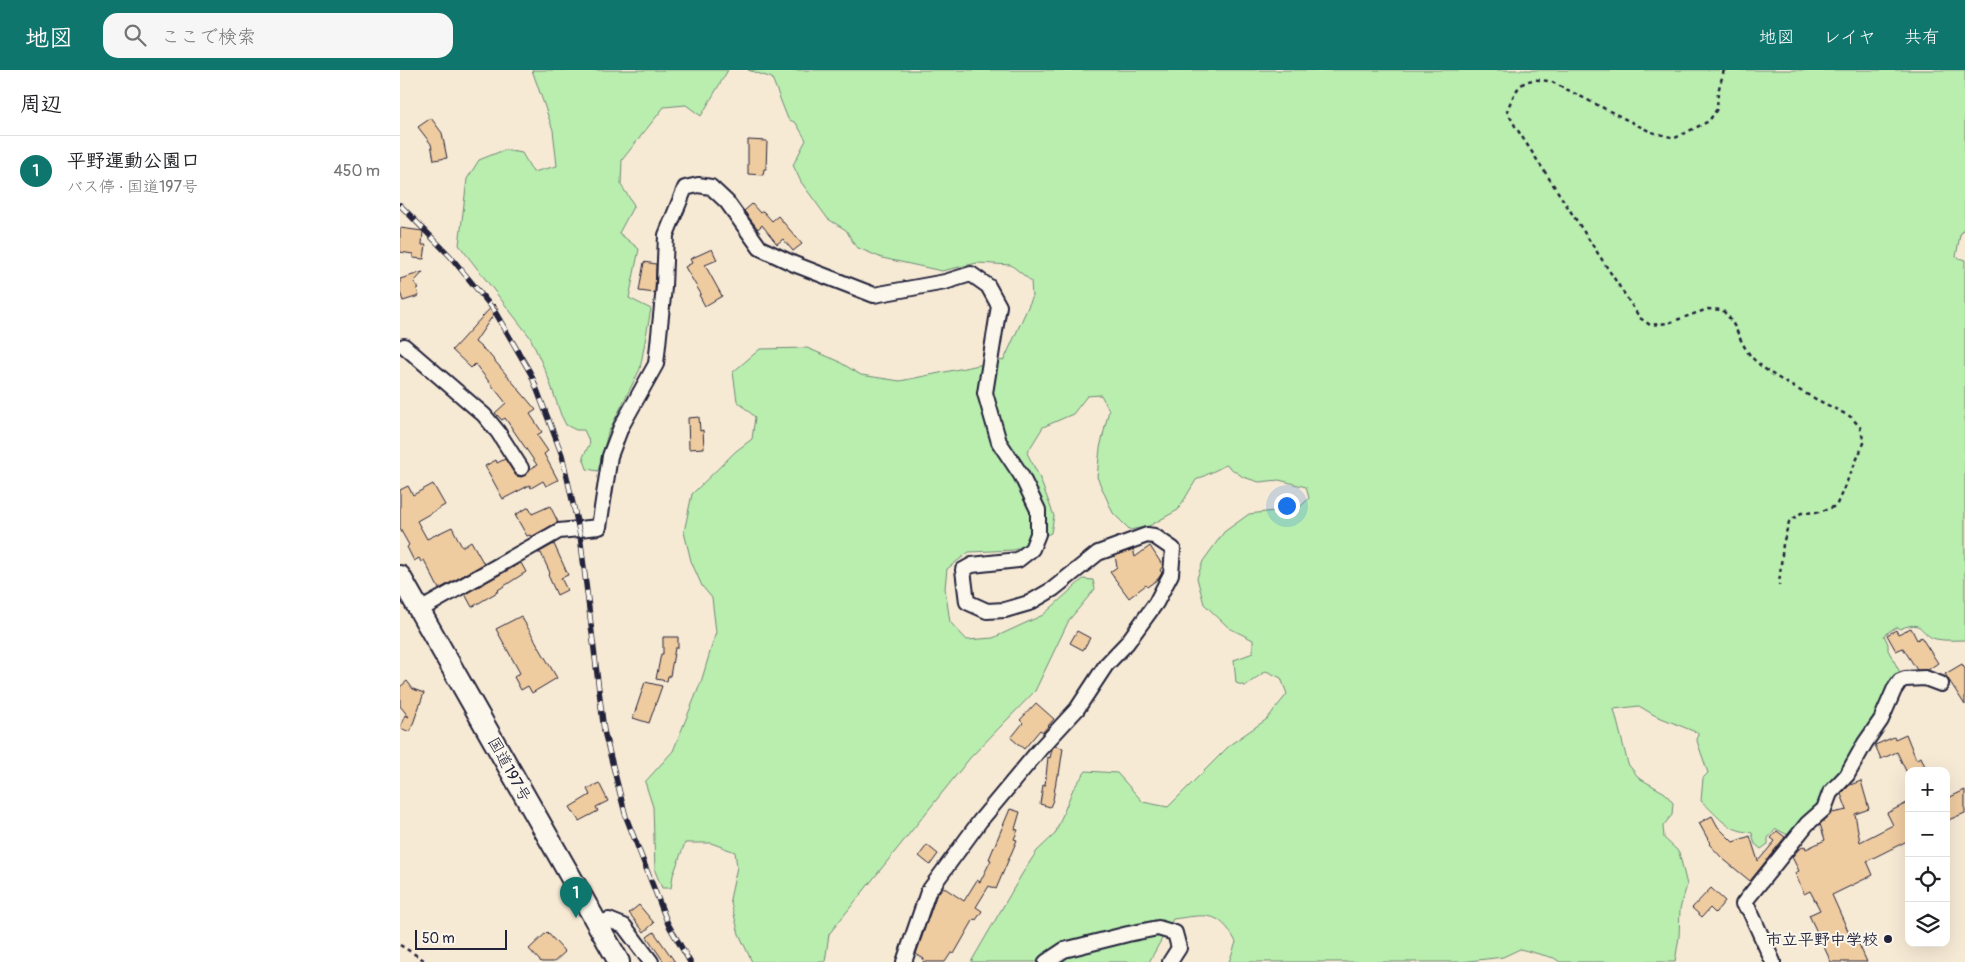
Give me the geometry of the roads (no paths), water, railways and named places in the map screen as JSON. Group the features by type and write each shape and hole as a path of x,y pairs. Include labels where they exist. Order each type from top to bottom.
{"highway":[{"name":"国道197号","path":"400,576 619,962"}],"street":[{"path":"420,610 559,531 599,527 610,456 621,427 656,364 664,287 666,235 685,188 698,185 711,187 727,202 760,248 794,264 874,295 945,282 971,274 988,286 999,306 985,393 999,442 1021,475 1038,510 1038,534 1032,549 1018,560 972,565 963,570 967,602 987,611 1005,610 1029,603 1053,589 1098,553 1147,535 1154,536 1173,549 1172,566 1171,574 1156,603 1127,642 1106,666 1077,709 1040,749 980,821 928,892 904,962"},
{"path":"401,343 484,415 498,432 521,468"},
{"path":"1774,962 1749,909 1743,904 1807,824 1824,809 1830,793 1847,775 1865,743 1881,720 1900,681 1925,678 1941,684"},
{"path":"597,924 609,920 624,926 651,962"},
{"path":"1046,962 1064,950 1158,928 1175,933 1179,948 1170,962"}],"railway":[{"path":"400,205 450,256 494,310 531,374 562,455 580,535 604,731 626,817 668,924 690,962"}],"place":[{"name":"平野運動公園口","path":"576,918"},
{"name":"市立平野中学校","path":"1888,939"}]}
